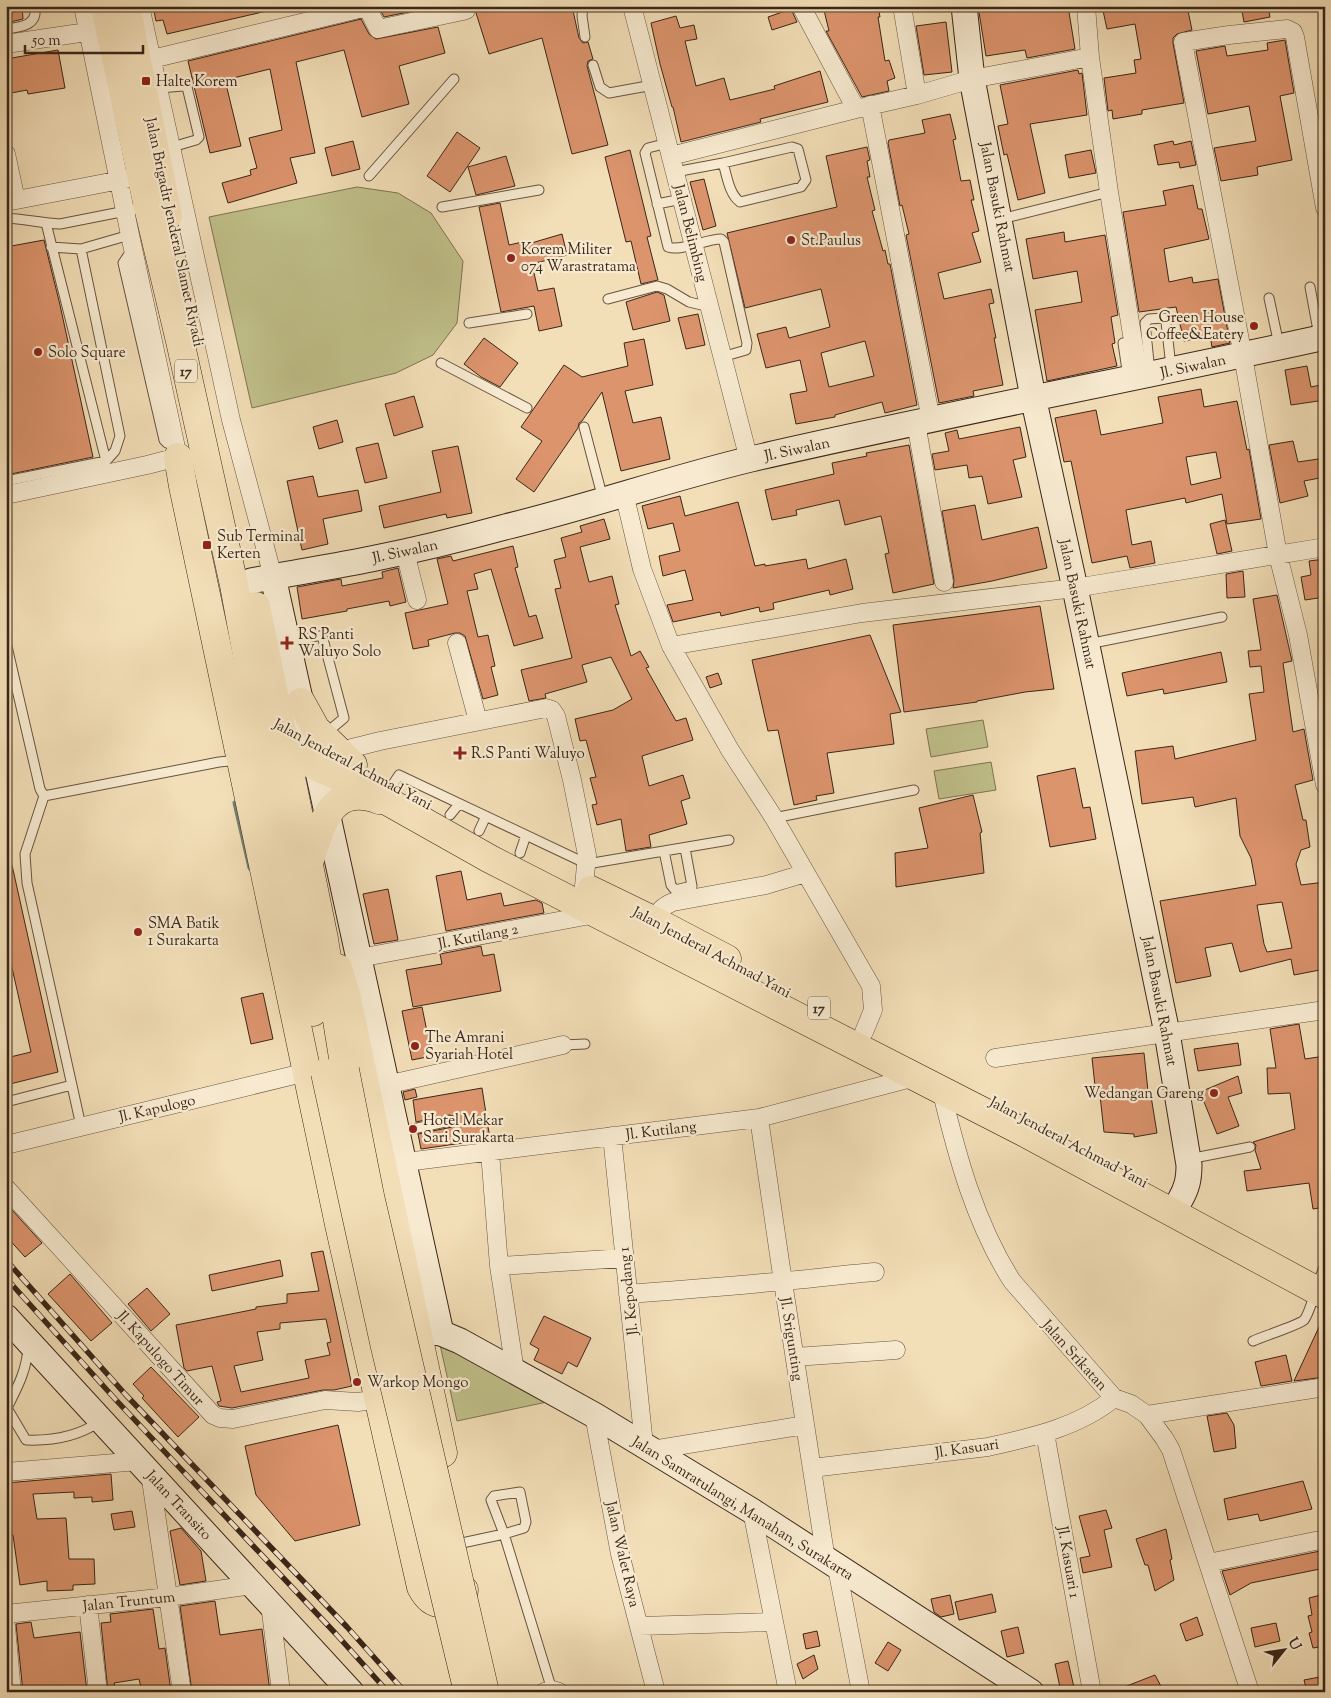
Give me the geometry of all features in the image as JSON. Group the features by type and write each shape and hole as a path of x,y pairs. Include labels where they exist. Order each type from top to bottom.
{"main road":[{"name":"Jalan Brigadir Jenderal Slamet Riyadi","path":"126,6 139,62 145,223 180,341 188,457 234,585 296,740"},
{"name":"Jalan Brigadir Jenderal Slamet Riyadi","path":"95,25 123,179 195,328 262,579 296,740"},
{"path":"188,457 182,486 241,760 326,1072 385,1347 468,1692"},
{"path":"301,702 310,720 296,740 326,1072 371,1400 421,1588 426,1596 442,1604 452,1600 465,1588 469,1575 462,1543 435,1333 393,1165 346,994 336,961 324,939"},
{"path":"296,740 309,864 324,939 326,1072 370,1196 485,1692"},
{"name":"Jalan Jenderal Achmad Yani","path":"296,740 364,788 454,809 500,840 596,914 1035,1139 1184,1183"},
{"name":"Jalan Jenderal Achmad Yani","path":"296,740 393,794 585,875 653,920 868,1021 937,1072 1184,1183 1259,1251 1322,1280"},
{"path":"309,864 320,830 331,807 346,797 393,794"}],"street":[{"path":"6,44 56,38 95,25 82,6"},
{"path":"140,6 189,222 262,579 288,643 301,702"},
{"path":"152,59 363,8 369,11 378,29 463,11 466,10 467,6"},
{"name":"Jalan Belimbing","path":"632,6 749,460"},
{"path":"801,6 863,107 924,421 944,582"},
{"path":"902,6 917,95"},
{"name":"Jalan Basuki Rahmat","path":"964,6 972,79 1033,397 1075,588 1167,1033 1184,1183"},
{"path":"1086,6 1090,57 1109,192 1147,376"},
{"path":"1325,208 1293,32 1277,30 1183,42 1243,356 1278,555 1298,635 1325,785"},
{"path":"671,157 863,107 917,95 972,79 1090,57"},
{"path":"6,154 11,201 123,179"},
{"name":"Jl. Siwalan","path":"262,579 405,552 508,527 613,496 749,460 1033,397 1147,376 1322,338"},
{"path":"6,494 188,457"},
{"path":"613,496 671,646 730,750 774,818 870,986 868,1021"},
{"path":"671,646 862,612 1075,588 1325,547"},
{"path":"405,552 417,600"},
{"path":"457,643 478,721"},
{"path":"393,1165 396,1132 327,814 296,740 355,747 380,740 546,708 552,710 556,716 572,780 587,855 585,875"},
{"path":"653,920 660,909 666,904 766,885 806,873"},
{"name":"Jl. Kutilang 2","path":"359,958 596,914"},
{"path":"995,1058 1325,1010"},
{"path":"386,1085 563,1045"},
{"name":"Jl. Kapulogo","path":"6,1145 81,1126 326,1072"},
{"name":"Jl. Kutilang","path":"393,1165 759,1118 914,1077"},
{"name":"Jalan Srikatan","path":"940,1090 975,1208 998,1260 1012,1281 1039,1314 1114,1398 1130,1404 1147,1415 1171,1450 1250,1692"},
{"name":"Jl. Srigunting","path":"759,1118 812,1468 861,1692"},
{"name":"Jl. Kepodang 1","path":"612,1136 628,1294 648,1448"},
{"path":"490,1152 499,1266 515,1371"},
{"name":"Jl. Kapulogo Timur","path":"6,1188 213,1415 220,1418 233,1419 325,1400 371,1400"},
{"path":"499,1266 624,1258"},
{"path":"628,1294 783,1282 837,1274 875,1272"},
{"name":"Jalan Transito","path":"13,1327 351,1692"},
{"name":"Jalan Samratulangi, Manahan, Surakarta","path":"435,1333 515,1371 594,1415 752,1511 1031,1692"},
{"path":"794,1357 896,1350"},
{"path":"1147,1415 1325,1387"},
{"name":"Jl. Kasuari","path":"812,1468 988,1447 1045,1433 1092,1414 1114,1398"},
{"name":"Jalan Walet Raya","path":"594,1415 620,1554 656,1692"},
{"path":"648,1448 805,1424"},
{"name":"Jl. Kasuari 1","path":"1045,1433 1092,1692"},
{"path":"6,1472 144,1467 168,1597 182,1692"},
{"path":"752,1511 788,1692"},
{"path":"1208,1563 1325,1539"},
{"path":"469,1575 498,1692"},
{"name":"Jalan Truntum","path":"6,1614 168,1597 252,1584"},
{"path":"270,1604 280,1692"},
{"path":"88,1605 98,1692"},
{"path":"640,1626 774,1622"},
{"path":"6,1626 12,1692"}],"lane":[{"path":"6,29 26,26 34,20 35,6"},
{"path":"583,6 582,16 585,37"},
{"path":"593,65 600,87 609,93 653,86"},
{"path":"369,176 454,79"},
{"path":"159,88 179,86 187,88 195,118 198,139 172,147"},
{"path":"722,356 746,350 747,343 724,242 721,238 675,248 668,247 645,153 648,148 671,157 723,163 792,147 798,149 806,180 800,187 740,202 732,193 723,163"},
{"path":"442,207 539,190"},
{"path":"1000,219 1109,192"},
{"path":"657,204 682,199"},
{"path":"6,218 23,219 46,224 145,223"},
{"path":"51,247 81,249 145,223"},
{"path":"145,223 123,263 164,440 188,457"},
{"path":"46,224 106,461"},
{"path":"6,480 106,461 115,451 120,436 81,249"},
{"path":"608,298 657,286 667,289 689,302 710,307"},
{"path":"1310,288 1322,338"},
{"path":"1269,298 1280,347"},
{"path":"469,323 528,314"},
{"path":"1163,318 1166,322 1147,376 1145,323 1149,319 1163,318"},
{"path":"1123,343 1147,376"},
{"path":"441,363 526,408"},
{"path":"584,427 613,496"},
{"path":"193,492 192,510 214,609 296,740 338,725 344,718 321,636 288,643"},
{"path":"1086,644 1222,617"},
{"path":"6,642 40,789 44,796 25,854 28,883 81,1126"},
{"path":"44,796 218,762 241,760"},
{"path":"774,818 914,790"},
{"path":"585,875 664,851 729,840"},
{"path":"664,851 671,885 676,890 692,886 685,848"},
{"path":"563,1045 585,1044"},
{"path":"6,1102 72,1086"},
{"path":"396,1132 450,1121"},
{"path":"1184,1183 1250,1148"},
{"path":"1253,1341 1303,1321 1322,1280"},
{"path":"13,1327 27,1360 22,1378 7,1408 26,1440 47,1441 69,1436 88,1430 102,1421"},
{"path":"462,1543 504,1534 524,1528 526,1522 520,1492 494,1496 491,1500 504,1534 552,1691"}],"green space":[{"path":"357,187 398,193 431,213 463,261 457,323 433,355 396,373 252,408 209,217"},
{"path":"983,720 988,747 931,757 926,729"},
{"path":"991,762 996,790 939,799 934,771"},
{"path":"439,1340 547,1402 457,1421"}],"building":[{"path":"6,6 22,6 23,19 6,23"},
{"path":"153,6 266,6 267,11 167,34 163,20 156,21"},
{"path":"378,6 433,6 433,7 384,17"},
{"path":"477,6 572,6 579,38 583,43 588,42 593,59 588,61 587,66 608,145 572,154 542,38 489,54 476,13"},
{"path":"823,6 878,6 885,61 889,60 895,78 887,81 889,91 862,97 826,31 829,31"},
{"path":"978,6 1068,6 1075,49 1027,58 1025,50 986,56"},
{"path":"1102,6 1187,6 1192,30 1177,34 1173,38 1184,103 1142,110 1142,114 1113,119 1112,110 1108,111 1104,78 1136,73 1134,60 1141,59 1135,24 1107,29"},
{"path":"1241,6 1268,6 1270,17 1244,22"},
{"path":"791,9 797,22 772,30 768,17"},
{"path":"676,16 680,28 694,25 697,39 685,41 696,86 724,78 730,100 775,89 774,86 820,71 828,102 760,119 761,122 681,142 651,23"},
{"path":"361,19 369,34 376,39 438,27 445,53 399,66 409,104 362,117 344,50 296,62 315,153 290,158 297,183 228,203 222,183 251,175 250,170 257,168 249,138 282,130 270,69 225,80 241,146 210,153 188,61"},
{"path":"946,22 952,72 924,75 916,26"},
{"path":"1285,40 1294,93 1280,96 1292,160 1257,167 1258,175 1221,181 1214,148 1256,141 1249,106 1208,114 1196,51 1225,46 1227,56 1268,50 1267,43"},
{"path":"58,50 65,88 28,94 27,90 6,94 6,59"},
{"path":"1078,70 1079,74 1082,73 1087,115 1030,124 1045,193 1018,200 1007,154 1004,155 998,126 1008,124 1000,85"},
{"path":"950,114 956,139 953,140 961,181 970,180 974,200 971,200 979,231 972,233 981,262 938,273 944,299 991,289 994,303 989,304 1003,385 973,391 974,396 939,403 906,235 909,234 902,205 900,206 888,143 889,140 925,133 922,120"},
{"path":"457,132 480,148 450,192 427,176"},
{"path":"353,141 360,169 332,176 325,148"},
{"path":"1173,141 1174,145 1191,141 1196,165 1180,168 1179,162 1158,165 1154,145"},
{"path":"867,147 870,160 867,161 870,177 867,177 875,210 872,211 883,251 885,250 888,264 890,264 917,405 885,413 882,402 835,415 835,417 796,424 790,394 807,391 800,360 766,368 757,334 786,327 789,338 830,327 821,289 745,308 727,233 837,207 826,156","holes":["865,341 874,376 829,387 821,353"]},
{"path":"630,150 651,236 647,237 658,280 641,284 631,241 626,242 605,157"},
{"path":"1091,150 1096,173 1069,178 1065,155"},
{"path":"506,156 515,186 476,195 468,167"},
{"path":"704,179 716,226 703,230 690,182"},
{"path":"1193,185 1198,209 1202,209 1209,239 1164,249 1169,282 1192,277 1193,283 1218,279 1230,343 1212,347 1210,336 1184,341 1176,307 1139,312 1123,212 1166,205 1163,191"},
{"path":"500,203 509,245 527,241 528,244 562,234 567,255 532,264 538,291 554,288 562,326 539,331 534,306 501,312 479,207"},
{"path":"1064,232 1065,242 1105,235 1118,315 1111,317 1115,343 1112,344 1117,366 1047,381 1035,310 1082,302 1077,271 1033,279 1026,239"},
{"name":"Solo Square","path":"44,240 93,457 6,475 6,247"},
{"path":"657,292 664,295 670,321 633,330 626,302"},
{"path":"698,314 705,345 686,349 678,318"},
{"path":"484,338 518,363 500,387 481,377 464,364"},
{"path":"644,339 653,385 625,391 633,423 661,417 670,459 621,471 602,392 579,423 578,428 534,492 516,479 542,441 521,427 564,365 582,377 628,366 624,343"},
{"path":"1307,366 1311,387 1325,384 1325,400 1291,405 1285,370"},
{"path":"1201,389 1204,407 1237,401 1247,450 1249,449 1261,519 1227,524 1222,494 1186,503 1185,498 1126,510 1132,545 1151,541 1155,563 1130,568 1127,556 1092,563 1071,461 1064,462 1055,418 1096,410 1101,435 1163,423 1158,397","holes":["1216,452 1221,478 1191,485 1186,457"]},
{"path":"414,396 423,427 394,436 385,404"},
{"path":"337,420 343,442 319,449 313,427"},
{"path":"1020,427 1026,457 1013,460 1022,497 988,504 982,476 969,478 967,465 935,470 932,454 949,451 945,433 957,430 959,439"},
{"path":"1293,441 1298,462 1325,458 1325,477 1304,481 1308,496 1280,503 1269,445"},
{"path":"378,443 387,478 365,483 356,448"},
{"path":"909,445 934,584 893,593 885,554 889,553 881,516 845,525 839,500 796,510 797,515 772,520 765,490 834,474 832,463 867,456 866,453"},
{"path":"458,446 472,513 447,518 446,514 384,528 379,506 441,492 432,451"},
{"path":"313,476 318,497 358,490 362,511 323,519 328,544 302,550 287,481"},
{"path":"680,496 685,516 738,502 755,566 806,559 808,569 846,559 853,589 830,595 829,590 773,603 774,609 760,612 759,607 721,616 720,612 673,622 667,605 693,600 685,570 663,576 659,556 680,551 673,523 648,529 642,506"},
{"path":"975,505 982,540 1038,527 1047,568 953,588 954,580 942,511"},
{"path":"604,519 610,539 580,547 589,582 612,576 619,604 615,605 631,656 640,651 649,667 646,668 676,721 686,718 693,740 642,756 649,786 683,775 690,798 681,801 687,824 649,835 651,847 626,851 621,819 597,825 592,805 597,804 590,778 596,777 586,740 580,741 575,719 613,710 632,699 611,657 582,665 587,682 545,694 546,698 529,701 521,670 572,658 555,589 561,588 554,560 566,557 561,538 582,532 580,526"},
{"path":"1225,520 1232,551 1217,554 1210,524"},
{"path":"513,546 518,567 515,568 529,617 536,615 543,638 514,646 491,569 474,574 478,589 467,591 478,637 488,635 495,666 491,667 498,695 483,699 465,636 455,633 428,640 429,646 413,649 405,613 448,604 437,559 451,556 453,561"},
{"path":"1325,559 1325,597 1305,600 1301,577 1311,575 1309,561"},
{"path":"398,568 406,602 390,606 389,601 302,619 297,587 341,579 342,586 383,578 382,572"},
{"path":"1243,571 1245,597 1227,598 1226,574"},
{"path":"1277,595 1292,661 1283,663 1293,732 1304,729 1313,780 1295,785 1303,820 1306,820 1310,847 1301,850 1296,864 1301,885 1325,882 1325,969 1294,975 1291,959 1240,972 1232,943 1205,948 1211,976 1176,983 1160,901 1256,885 1251,858 1240,836 1236,798 1195,807 1193,797 1142,804 1135,751 1173,746 1175,759 1256,740 1249,694 1264,692 1261,666 1250,667 1248,651 1261,650 1253,599","holes":["1282,902 1292,948 1267,952 1257,905"]},
{"path":"1040,606 1054,689 904,712 893,625"},
{"path":"870,635 901,712 890,714 894,744 827,753 834,793 816,796 817,800 794,805 778,730 768,731 752,660"},
{"path":"1221,652 1227,682 1164,694 1163,689 1127,696 1122,673"},
{"path":"718,673 722,684 710,688 706,677"},
{"path":"1075,768 1083,808 1090,807 1096,839 1050,847 1037,776"},
{"path":"973,795 982,832 980,833 984,873 896,887 895,853 928,848 919,808"},
{"path":"6,865 12,865 58,1072 6,1085 6,1058 31,1052 6,941"},
{"path":"461,871 467,900 501,893 504,906 536,900 542,903 544,913 446,931 436,876"},
{"path":"388,889 398,940 374,944 363,894"},
{"path":"481,946 483,956 494,954 501,991 413,1007 406,970 442,964 440,954"},
{"path":"263,993 273,1039 251,1044 241,998"},
{"path":"422,1007 432,1056 412,1060 402,1011"},
{"path":"1299,1024 1305,1059 1325,1056 1325,1207 1313,1209 1309,1183 1247,1191 1244,1171 1261,1169 1255,1150 1256,1145 1253,1142 1295,1129 1290,1093 1268,1094 1267,1068 1276,1068 1270,1029"},
{"path":"1238,1043 1241,1065 1198,1071 1194,1049"},
{"path":"1144,1053 1148,1091 1150,1090 1157,1133 1134,1137 1134,1134 1104,1132 1099,1086 1095,1086 1092,1058"},
{"path":"1238,1076 1242,1093 1228,1097 1239,1126 1217,1134 1200,1092"},
{"path":"482,1088 490,1139 421,1149 418,1134 452,1127 455,1125 456,1120 454,1116 449,1115 416,1122 413,1100"},
{"path":"415,1089 417,1097 405,1100 403,1092"},
{"path":"12,1210 42,1243 25,1257 6,1236 6,1214"},
{"path":"323,1251 352,1386 232,1408 219,1406 217,1402 221,1401 212,1366 187,1371 184,1368 176,1325 256,1309 256,1307 287,1303 287,1294 319,1291 311,1253","holes":["326,1319 331,1342 327,1343 330,1355 305,1360 309,1378 241,1392 234,1366 263,1360 257,1332 280,1329 280,1323"]},
{"path":"280,1260 283,1276 212,1291 209,1275"},
{"path":"70,1274 112,1323 91,1341 48,1294"},
{"path":"147,1288 170,1314 151,1331 128,1304"},
{"path":"1325,1314 1325,1377 1294,1381"},
{"path":"544,1316 591,1338 577,1367 568,1362 562,1374 534,1360 539,1349 530,1344"},
{"path":"1286,1355 1292,1381 1261,1386 1255,1362"},
{"path":"151,1367 199,1417 178,1437 142,1398 144,1396 133,1384"},
{"path":"1227,1413 1234,1425 1236,1448 1214,1452 1207,1416"},
{"path":"338,1425 360,1525 295,1541 256,1495 245,1446"},
{"path":"111,1474 113,1500 92,1502 92,1497 74,1498 74,1492 33,1494 37,1519 66,1518 69,1559 94,1559 95,1584 73,1585 73,1590 47,1591 47,1581 20,1585 13,1535 6,1536 6,1512 9,1512 6,1483"},
{"path":"1303,1481 1312,1509 1260,1521 1258,1514 1228,1520 1224,1499"},
{"path":"1106,1510 1112,1528 1104,1530 1112,1567 1083,1573 1080,1558 1090,1556 1079,1516"},
{"path":"132,1511 135,1527 114,1530 111,1514"},
{"path":"181,1528 201,1551 206,1581 180,1585 170,1531"},
{"path":"1166,1529 1174,1580 1155,1591 1148,1565 1145,1565 1136,1539"},
{"path":"1325,1550 1325,1568 1251,1583 1230,1595 1222,1571"},
{"path":"992,1594 996,1612 959,1620 955,1602"},
{"path":"1325,1594 1325,1646 1313,1648 1309,1633 1312,1632 1308,1616 1312,1615 1309,1598"},
{"path":"950,1595 954,1614 941,1617 934,1612 931,1599"},
{"path":"215,1601 220,1635 262,1629 270,1692 192,1692 180,1606"},
{"path":"153,1609 159,1649 165,1648 171,1692 142,1692 139,1679 114,1683 116,1692 108,1692 101,1623 111,1622 110,1614"},
{"path":"1197,1617 1203,1635 1186,1641 1180,1624"},
{"path":"31,1622 34,1638 80,1632 87,1692 23,1692 16,1624"},
{"path":"1276,1623 1280,1641 1255,1647 1251,1628"},
{"path":"1018,1627 1024,1653 1007,1657 1001,1631"},
{"path":"817,1631 820,1646 806,1649 803,1634"},
{"path":"888,1642 901,1650 888,1671 875,1663"},
{"path":"814,1655 818,1669 803,1679 797,1664"},
{"path":"1068,1661 1075,1692 1061,1692 1055,1664"},
{"path":"1155,1675 1164,1692 1114,1692 1114,1691"},
{"path":"1325,1676 1325,1692 1307,1692 1304,1680"}],"waterway":[{"path":"235,803 250,868"}],"railway":[{"path":"6,1260 125,1394 347,1627 405,1692"},
{"path":"6,1278 116,1400 388,1692"}],"place":[{"name":"Halte Korem","path":"146,81"},
{"name":"St.Paulus","path":"791,240"},
{"name":"Korem Militer 074 Warastratama","path":"511,258"},
{"name":"Green House Coffee&Eatery","path":"1254,326"},
{"name":"Solo Square","path":"38,352"},
{"name":"Sub Terminal Kerten","path":"207,545"},
{"name":"RS Panti Waluyo Solo","path":"287,643"},
{"name":"R.S Panti Waluyo","path":"460,753"},
{"name":"SMA Batik 1 Surakarta","path":"138,932"},
{"name":"The Amrani Syariah Hotel","path":"415,1046"},
{"name":"Wedangan Gareng","path":"1214,1093"},
{"name":"Hotel Mekar Sari Surakarta","path":"413,1129"},
{"name":"Warkop Mongo","path":"357,1382"}]}
